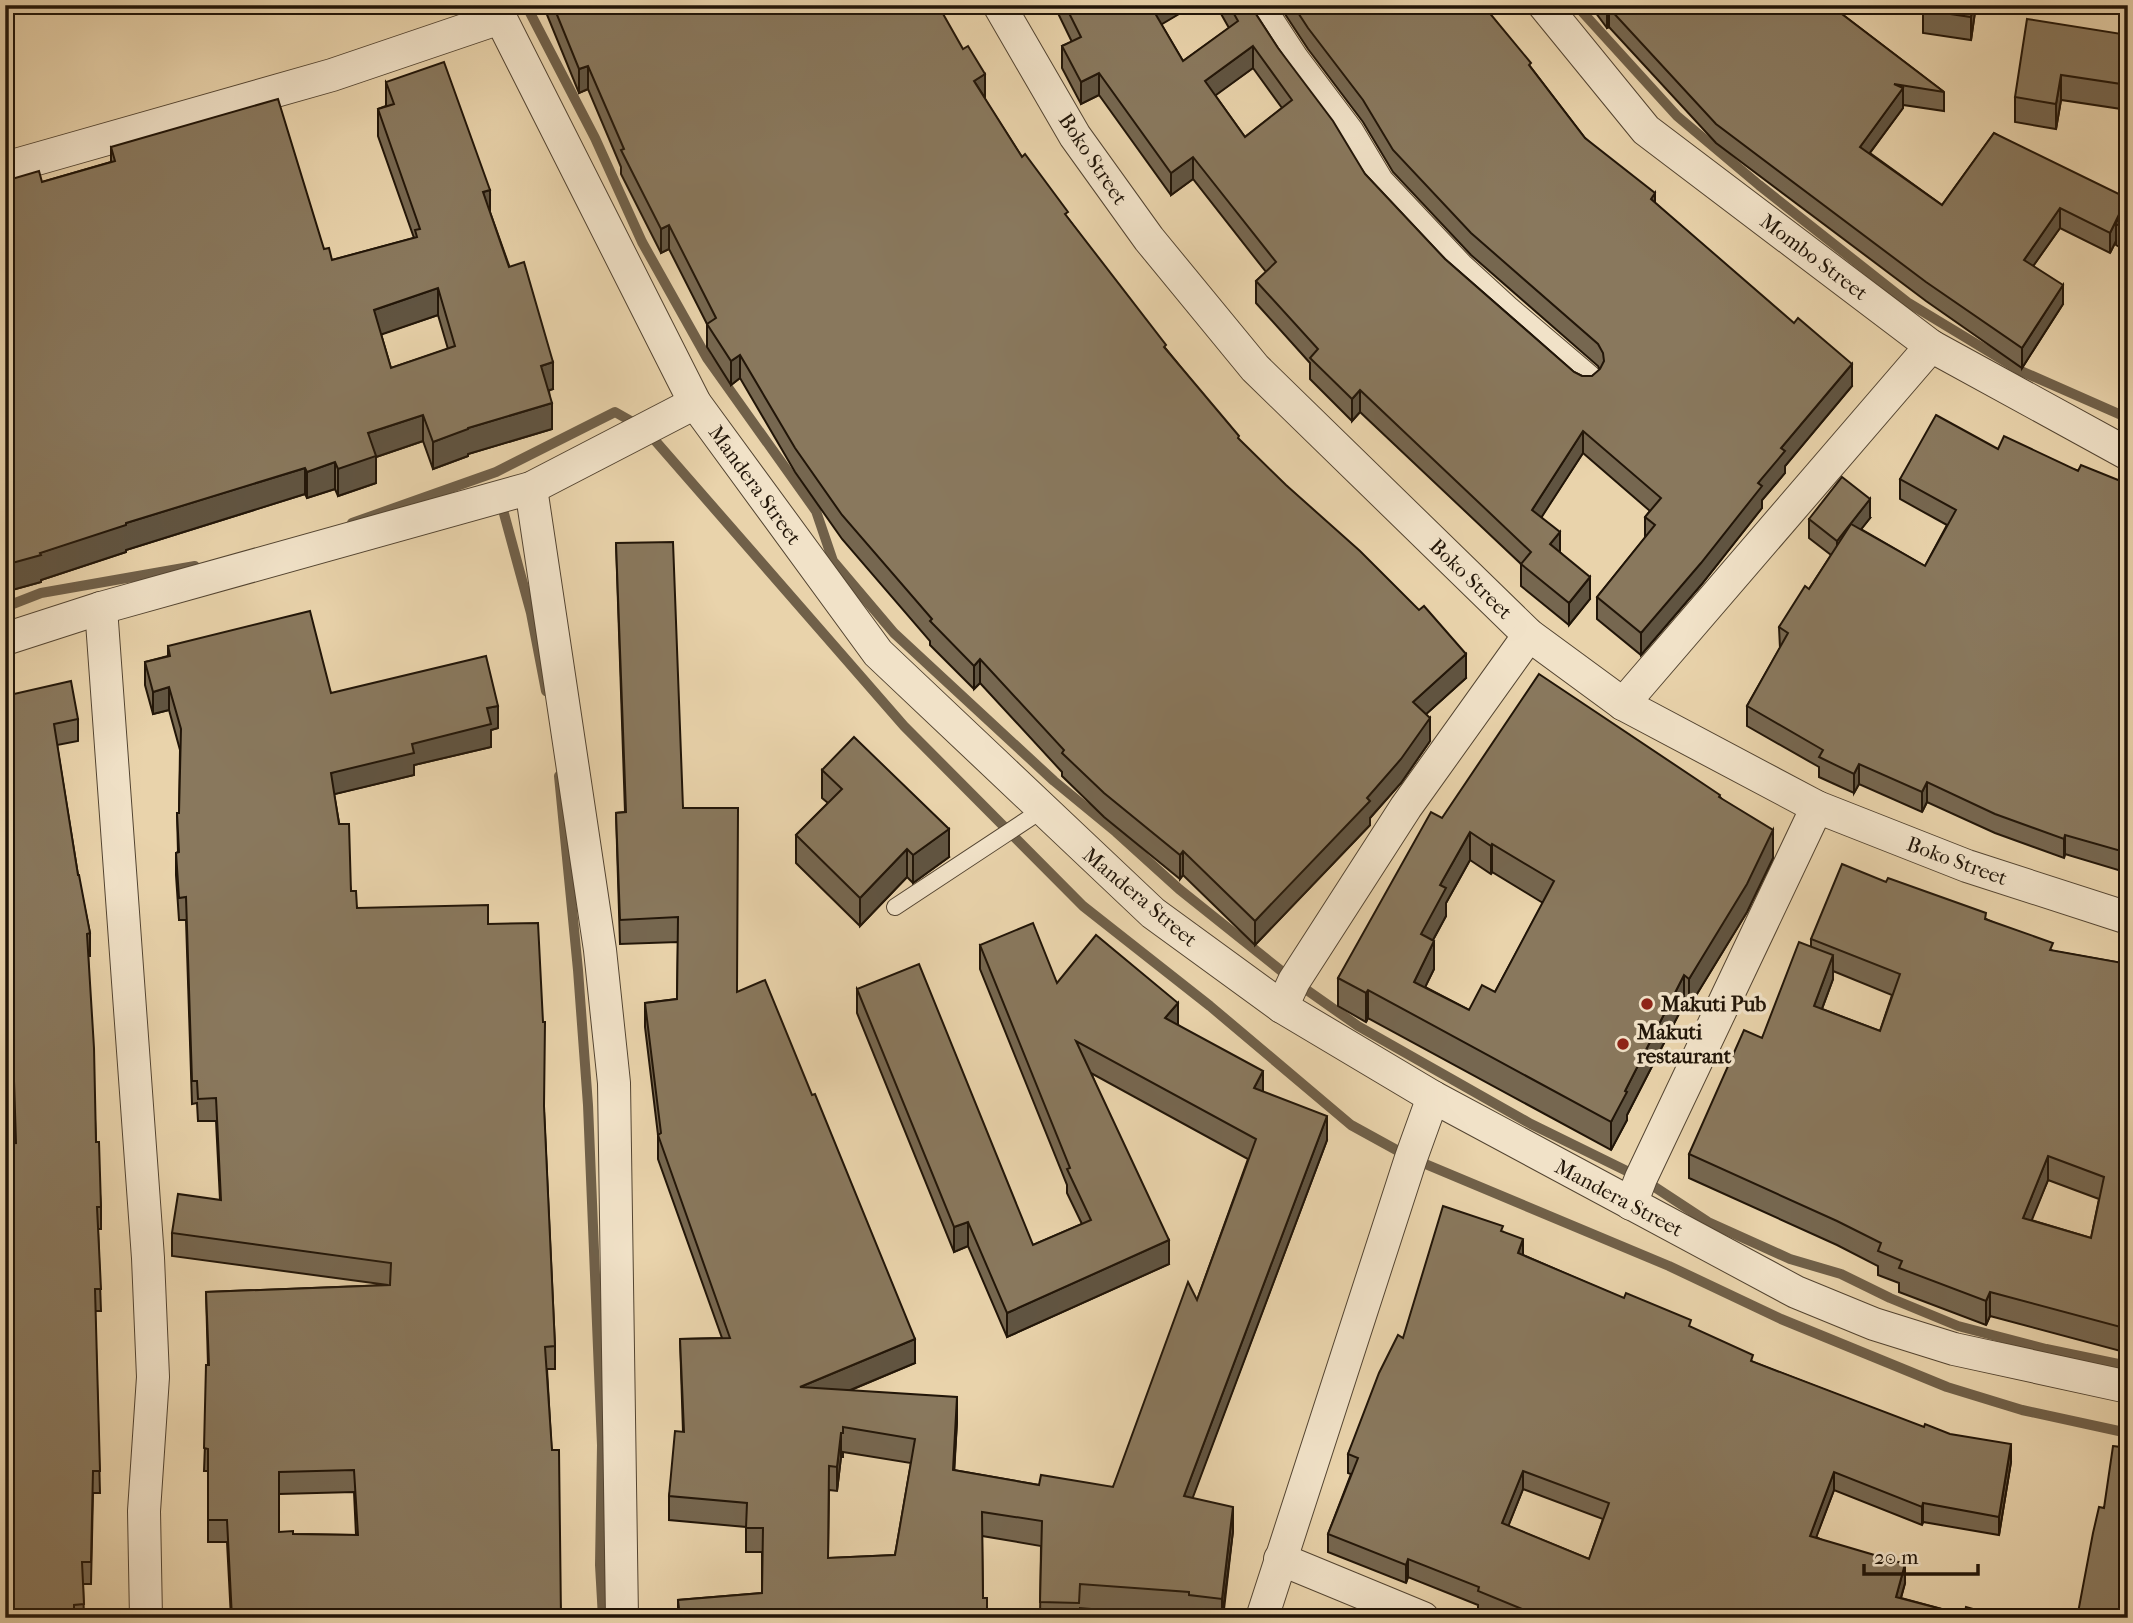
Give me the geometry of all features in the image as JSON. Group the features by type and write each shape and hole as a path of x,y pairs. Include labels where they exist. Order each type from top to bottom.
{"street":[{"name":"Boko Street","path":"999,5 1074,136 1149,239 1255,368 1529,635 1623,705 1816,807 1967,866 2128,918"},
{"path":"1257,5 1293,60 1348,133 1378,183 1458,268 1586,380"},
{"name":"Mombo Street","path":"1544,5 1646,130 1931,346 2128,454"},
{"path":"5,168 332,75 497,11"},
{"name":"Mandera Street","path":"497,11 695,403 878,653 1153,913 1282,1007 1433,1097 1796,1292 1874,1324 1954,1349 2128,1387"},
{"path":"1623,705 1931,346"},
{"path":"5,639 101,608 531,488 695,403"},
{"path":"531,488 600,950 614,1083 622,1618"},
{"path":"101,608 148,1258 153,1377 144,1511 146,1618"},
{"path":"1282,1007 1294,981 1405,807 1529,635"},
{"path":"1631,1204 1816,807"},
{"path":"1262,1618 1433,1097"},
{"path":"1280,1559 1423,1618"}],"lane":[{"path":"895,907 1042,810"}],"building":[{"path":"553,5 938,5 963,49 968,46 985,74 974,81 1022,157 1025,154 1068,212 1065,214 1166,345 1164,347 1238,438 1360,551 1419,610 1424,606 1466,654 1413,702 1430,718 1401,759 1367,798 1370,801 1255,921 1183,851 1180,855 1104,793 1062,753 1064,750 980,659 974,666 930,621 932,619 842,515 795,448 740,355 731,361 707,324 716,318 669,225 661,229 621,150 624,149 588,66 579,69"},
{"path":"1065,5 1156,5 1152,8 1183,61 1238,21 1229,5 1250,5 1278,48 1333,121 1365,174 1445,259 1574,372 1582,376 1592,376 1604,361 1598,344 1471,233 1393,150 1363,100 1293,5 1483,5 1531,63 1529,65 1585,138 1655,193 1651,199 1794,323 1798,318 1852,364 1781,448 1785,451 1758,483 1762,486 1641,633 1597,597 1655,525 1645,517 1661,498 1583,431 1532,510 1560,532 1550,544 1590,577 1569,603 1521,564 1531,552 1360,390 1352,399 1310,358 1318,349 1256,281 1276,262 1193,157 1171,173 1099,73 1081,82 1062,46 1081,37","holes":["1253,46 1292,100 1245,137 1205,81"]},
{"path":"1605,5 1830,5 1944,92 1894,84 1903,88 1860,147 1942,205 1994,133 2127,198 2110,233 2060,208 2024,260 2063,285 2022,348 1926,282 1716,124"},
{"path":"1924,5 1973,5 1971,17 1923,10"},
{"path":"2027,19 2128,35 2128,85 2061,75 2056,104 2015,97"},
{"path":"444,62 490,190 483,192 509,267 524,262 553,362 541,366 552,403 468,428 433,442 423,415 368,433 376,456 338,469 335,462 307,472 305,468 126,523 40,553 41,555 5,565 5,181 39,171 42,182 115,161 111,147 278,99 324,249 329,248 332,260 417,237 415,230 420,229 378,109 394,104 386,82","holes":["438,288 455,346 391,368 374,310"]},
{"path":"2121,211 2128,213 2128,230 2116,224"},
{"path":"1936,415 1998,449 2004,436 2078,471 2081,465 2128,484 2128,853 2065,835 2064,839 1995,814 1927,782 1922,792 1859,764 1854,774 1819,757 1823,750 1747,706 1788,633 1779,627 1805,586 1809,589 1851,524 1925,566 1956,510 1900,479"},
{"path":"1842,477 1870,499 1837,541 1809,519"},
{"path":"673,542 683,808 738,808 737,992 765,980 812,1095 815,1094 915,1339 800,1387 957,1397 953,1470 1039,1485 1041,1475 1113,1487 1188,1282 1197,1300 1256,1139 1076,1041 1169,1240 1007,1313 968,1222 954,1227 857,989 919,964 1033,1245 1091,1220 1067,1169 1070,1168 980,945 1033,923 1057,983 1096,935 1178,1003 1165,1018 1263,1071 1254,1088 1327,1116 1184,1496 1233,1507 1222,1599 1189,1595 1189,1592 1080,1584 1079,1603 1040,1602 1042,1521 982,1512 983,1598 987,1598 987,1618 680,1618 678,1600 762,1593 763,1528 746,1528 747,1503 669,1496 675,1431 684,1432 680,1339 730,1338 658,1135 661,1133 645,1003 677,999 678,917 620,920 616,813 626,812 616,543","holes":["843,1427 915,1439 895,1555 828,1558 829,1466 837,1467"]},
{"path":"310,611 331,693 486,656 498,706 487,708 491,724 412,744 414,753 331,773 339,824 349,824 351,891 356,891 357,908 488,905 488,924 538,923 545,1022 544,1106 555,1346 545,1347 552,1450 559,1450 561,1618 492,1618 492,1611 423,1613 423,1618 381,1618 380,1609 297,1609 297,1616 288,1618 232,1618 227,1520 208,1520 208,1449 204,1448 206,1365 209,1365 206,1292 390,1285 391,1263 172,1233 178,1194 221,1200 216,1098 198,1099 197,1081 192,1081 186,897 179,898 176,853 179,852 177,813 181,729 169,687 153,692 145,662 170,656 168,646","holes":["354,1470 358,1535 279,1532 279,1472"]},
{"path":"1539,674 1720,795 1719,797 1773,830 1747,884 1689,979 1684,975 1611,1122 1368,990 1366,993 1338,978 1431,812 1442,818","holes":["1470,832 1491,846 1492,844 1554,881 1495,992 1482,985 1469,1010 1414,982 1434,941 1421,934 1446,888 1440,885"]},
{"path":"71,681 78,719 54,724 90,933 87,934 101,1207 97,1207 101,1289 95,1289 100,1471 93,1471 91,1562 82,1562 84,1604 74,1605 74,1618 5,1618 5,1144 16,1143 14,1081 5,1081 5,696"},
{"path":"854,737 949,829 913,855 907,849 860,898 796,835 842,789 822,770"},
{"path":"1842,864 1886,882 1888,878 1986,913 1985,919 2053,943 2050,950 2128,964 2128,1329 1990,1292 1986,1301 1899,1268 1902,1261 1878,1251 1881,1243 1689,1154 1744,1030 1762,1038 1799,942 1833,955 1814,1006 1880,1031 1900,974 1811,939","holes":["2048,1156 2104,1177 2091,1238 2023,1218"]},
{"path":"1443,1206 1503,1226 1501,1231 1523,1239 1518,1253 1624,1298 1626,1293 1691,1320 1689,1326 1753,1355 1751,1361 1924,1427 1925,1424 1950,1434 2011,1444 1999,1517 1923,1503 1922,1507 1834,1472 1810,1536 1905,1564 1896,1597 1964,1615 1966,1607 1994,1615 1993,1618 1544,1618 1478,1591 1479,1587 1408,1559 1406,1565 1328,1534 1358,1458 1348,1454 1379,1373 1398,1335 1403,1338","holes":["1523,1471 1609,1503 1589,1559 1502,1523"]},
{"path":"2113,1446 2128,1448 2128,1618 2077,1618 2099,1507 2104,1508"}],"waterway":[{"path":"526,5 595,138 642,242 707,358 816,511 833,561 894,633 1054,781 1179,889 1294,981 1358,1026 1531,1124 1641,1178 1708,1222 1790,1259 1841,1274 1958,1326 2046,1349 2128,1366"},
{"path":"1576,5 1677,116 1907,302 2021,371 2128,418"},
{"path":"352,523 496,472 615,412 645,429 904,726 1083,906 1210,1006 1351,1125 1411,1158 1669,1266 1781,1319 1947,1387 2022,1410 2128,1433"},
{"path":"500,499 531,613 546,691"},
{"path":"5,607 41,593 195,566"},
{"path":"559,776 588,1105 602,1445 600,1565 603,1618"}],"place":[{"name":"Makuti Pub","path":"1647,1004"},
{"name":"Makuti restaurant","path":"1623,1044"}]}
